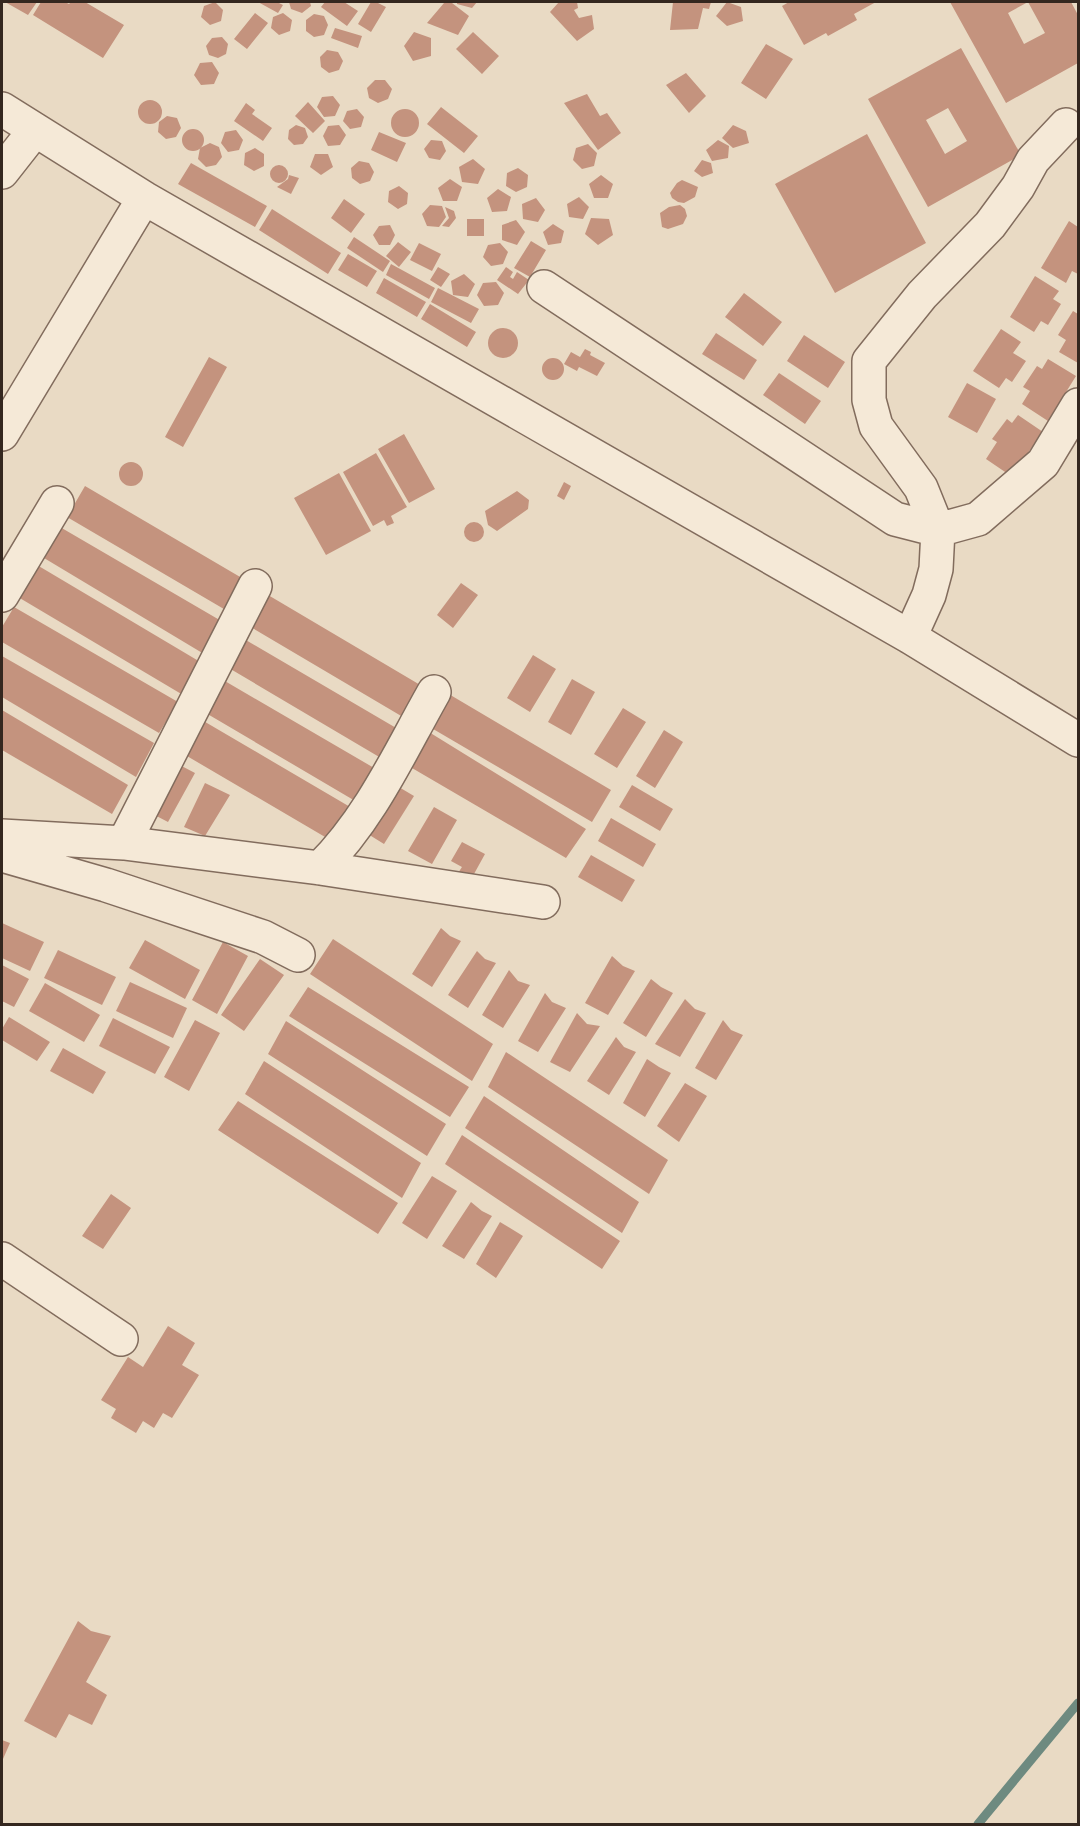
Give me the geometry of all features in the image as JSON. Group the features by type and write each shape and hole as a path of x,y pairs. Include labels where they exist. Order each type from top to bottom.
{"street":[{"path":"2,110 144,198 910,637 1078,740"},
{"path":"910,637 929,595 936,569 938,530 921,488 876,426 869,400 869,361 922,295 990,225 1018,187 1034,160 1066,125"},
{"path":"2,172 35,130"},
{"path":"2,434 144,198"},
{"path":"544,287 895,519 938,530 978,519 1042,463 1078,405"},
{"path":"2,595 57,503"},
{"path":"123,843 255,586"},
{"path":"320,868 335,854 369,807 434,692"},
{"path":"2,836 123,843 320,868 543,902"},
{"path":"2,855 106,885 252,934 298,955"},
{"path":"2,1259 121,1339"}],"building":[{"path":"5,2 37,2 28,15"},
{"path":"41,2 69,4 85,2 124,25 103,58 33,15"},
{"path":"215,2 223,10 221,21 210,25 201,17 204,6"},
{"path":"258,2 277,2 283,5 278,13"},
{"path":"289,2 310,2 311,6 302,13 291,9"},
{"path":"325,2 344,2 358,11 347,26 321,7"},
{"path":"371,2 386,7 371,32 358,24"},
{"path":"457,2 477,2 472,8 457,4"},
{"path":"559,2 577,2 578,8 574,10 579,18 592,15 594,29 577,41 550,12"},
{"path":"673,2 711,2 709,9 703,8 698,29 670,30"},
{"path":"727,2 741,7 743,21 727,26 716,16"},
{"path":"789,2 876,2 854,14 857,20 828,36 826,33 804,45 782,6"},
{"path":"950,2 1028,2 1071,2 1078,15 1078,63 1006,103","holes":["1028,2 1045,33 1024,44 1008,13"]},
{"path":"444,3 452,3 469,16 458,35 427,23"},
{"path":"255,13 268,23 247,49 234,39"},
{"path":"283,13 292,20 290,31 279,35 271,28 273,17"},
{"path":"314,14 324,16 328,25 324,35 314,37 306,31 306,20"},
{"path":"335,28 362,36 358,48 331,38"},
{"path":"414,32 431,38 431,56 413,61 404,46"},
{"path":"473,32 499,56 482,74 456,49"},
{"path":"222,37 228,44 226,54 218,58 209,55 206,46 212,38"},
{"path":"766,44 793,59 766,99 741,83"},
{"path":"961,48 1021,155 928,207 868,99","holes":["948,108 967,141 945,154 926,120"]},
{"path":"327,50 338,52 343,61 339,70 329,73 321,67 320,57"},
{"path":"212,62 219,73 214,84 201,85 194,75 200,63"},
{"path":"686,73 706,96 689,113 666,85"},
{"path":"375,80 385,80 392,89 388,99 378,103 369,98 367,88"},
{"path":"587,94 600,116 607,113 621,133 598,150 564,103"},
{"path":"333,96 340,105 335,116 324,117 317,107 322,97"},
{"path":"150,100 159,103 162,112 159,121 150,124 141,121 138,112 141,103"},
{"path":"308,102 325,121 313,133 295,116"},
{"path":"246,103 255,110 252,114 272,128 263,141 234,121"},
{"path":"441,107 478,136 464,153 427,124"},
{"path":"357,109 364,117 361,127 350,129 343,121 347,111"},
{"path":"405,109 415,113 419,123 415,133 405,137 395,133 391,123 395,113"},
{"path":"167,116 177,118 181,128 176,137 166,139 158,132 159,122"},
{"path":"296,125 305,128 308,137 303,144 294,145 288,139 289,130"},
{"path":"339,125 346,135 340,145 328,146 323,136 328,126"},
{"path":"733,125 746,131 749,143 733,148 722,138"},
{"path":"193,129 201,132 204,140 201,148 193,151 185,148 182,140 185,132"},
{"path":"236,130 243,140 239,150 228,152 221,143 225,132"},
{"path":"379,132 406,143 397,162 371,150"},
{"path":"867,134 926,243 835,293 775,184"},
{"path":"431,140 442,141 446,151 440,160 429,158 424,149"},
{"path":"718,140 729,146 728,158 712,161 706,150"},
{"path":"210,143 219,147 222,157 216,165 206,167 198,159 200,148"},
{"path":"588,144 597,153 594,166 582,169 573,160 576,148"},
{"path":"255,148 264,154 264,166 254,171 244,165 245,153"},
{"path":"315,154 328,154 333,167 321,175 310,167"},
{"path":"473,159 485,169 478,184 462,182 459,167"},
{"path":"702,160 711,163 713,173 702,177 694,171"},
{"path":"359,161 369,163 374,172 370,181 360,184 352,178 351,168"},
{"path":"191,163 267,206 255,227 178,184"},
{"path":"279,165 286,167 288,174 286,181 279,183 272,181 270,174 272,167"},
{"path":"518,168 528,175 527,187 516,192 506,186 507,173"},
{"path":"289,175 299,178 291,194 277,187 288,179"},
{"path":"601,175 613,184 608,198 594,198 589,184"},
{"path":"450,179 462,187 457,201 443,201 438,188"},
{"path":"682,180 698,187 695,197 684,203 672,198 670,193"},
{"path":"399,186 408,193 407,204 398,209 388,202 389,191"},
{"path":"498,189 511,197 507,211 492,212 487,198"},
{"path":"579,197 589,207 583,219 569,217 567,204"},
{"path":"536,198 545,210 538,222 523,219 522,204"},
{"path":"344,199 365,214 351,233 331,218"},
{"path":"430,205 442,206 446,217 439,227 427,226 422,214"},
{"path":"680,205 685,209 687,216 683,224 668,229 662,227 660,213 669,207"},
{"path":"445,207 454,211 456,218 449,227 442,226 449,218"},
{"path":"272,209 341,253 328,274 259,230"},
{"path":"591,218 609,219 613,235 598,245 585,234"},
{"path":"467,219 484,219 484,236 467,236"},
{"path":"516,220 525,232 517,245 502,240 502,225"},
{"path":"1069,221 1078,227 1078,274 1072,271 1066,283 1041,268"},
{"path":"553,224 564,231 561,243 548,245 543,232"},
{"path":"390,225 395,235 390,245 379,245 373,235 379,226"},
{"path":"354,237 390,261 383,272 347,248"},
{"path":"531,241 546,250 530,277 514,268"},
{"path":"398,242 411,252 399,267 386,256"},
{"path":"419,243 441,254 432,271 410,260"},
{"path":"500,243 508,252 503,264 491,266 483,257 488,245"},
{"path":"348,254 377,271 367,287 338,270"},
{"path":"391,264 435,288 429,299 386,275"},
{"path":"438,267 450,274 441,287 430,280"},
{"path":"506,267 513,272 510,277 513,279 517,272 529,280 518,294 497,280"},
{"path":"464,274 475,284 468,297 453,295 451,281"},
{"path":"1035,276 1059,291 1053,299 1061,304 1048,325 1041,321 1034,332 1010,317"},
{"path":"384,278 426,302 417,317 376,293"},
{"path":"496,282 504,293 498,305 484,306 477,295 483,283"},
{"path":"438,288 479,309 471,323 431,302"},
{"path":"744,293 782,322 763,346 725,317"},
{"path":"430,304 476,332 467,347 421,319"},
{"path":"1073,311 1078,314 1078,363 1059,352 1066,340 1058,335"},
{"path":"503,328 509,329 517,337 517,349 509,357 503,358 497,357 489,349 488,343 489,337 497,329"},
{"path":"1001,329 1021,342 1013,353 1026,361 1012,382 1006,378 999,388 973,371"},
{"path":"716,333 757,360 744,380 702,354"},
{"path":"804,335 845,362 828,388 787,361"},
{"path":"585,349 591,352 590,355 605,363 597,376 579,367 577,371 564,364 571,352 580,357"},
{"path":"209,357 227,367 183,447 165,437"},
{"path":"553,358 561,361 564,369 561,377 553,380 545,377 542,369 545,361"},
{"path":"1048,359 1076,376 1048,421 1022,404 1030,391 1023,387 1037,366 1042,369"},
{"path":"779,373 821,401 805,424 763,395"},
{"path":"967,383 996,399 977,433 948,417"},
{"path":"1018,415 1043,432 1011,476 986,459 997,442 992,439 1007,419 1012,423"},
{"path":"404,434 435,489 409,503 378,449"},
{"path":"376,453 407,507 391,516 394,523 387,526 384,520 373,526 343,472"},
{"path":"131,462 139,466 143,474 139,482 131,486 123,482 119,474 123,466"},
{"path":"339,473 371,531 326,555 294,498"},
{"path":"564,482 571,486 564,500 557,496"},
{"path":"85,486 247,581 229,612 67,517"},
{"path":"517,491 529,500 528,509 497,531 488,525 485,511"},
{"path":"474,522 481,525 484,532 481,539 474,542 467,539 464,532 467,525"},
{"path":"60,527 223,622 204,654 39,555"},
{"path":"37,565 202,663 183,695 18,597"},
{"path":"461,583 478,595 453,628 437,615"},
{"path":"263,592 427,689 408,720 244,623"},
{"path":"14,607 178,702 159,733 2,642 2,627"},
{"path":"239,636 403,732 386,761 222,664"},
{"path":"533,655 556,669 530,712 507,698"},
{"path":"2,656 154,743 136,777 2,697"},
{"path":"218,677 381,772 362,805 199,709"},
{"path":"572,679 595,692 571,735 548,722"},
{"path":"447,693 611,790 592,822 428,726"},
{"path":"623,708 646,722 617,768 594,754"},
{"path":"2,710 128,785 112,814 2,750"},
{"path":"195,716 357,811 337,844 175,749"},
{"path":"424,729 586,829 566,858 400,761"},
{"path":"664,730 683,742 655,788 636,776"},
{"path":"172,761 195,773 168,822 145,810"},
{"path":"205,783 230,795 205,836 184,827"},
{"path":"392,783 414,796 384,844 363,831"},
{"path":"632,785 673,809 660,831 619,807"},
{"path":"434,807 457,820 432,864 408,851"},
{"path":"611,818 656,844 643,867 598,841"},
{"path":"462,842 485,854 469,883 456,876 462,867 451,861"},
{"path":"591,855 635,880 622,902 578,877"},
{"path":"2,923 44,942 30,971 2,958"},
{"path":"441,928 450,936 461,941 432,987 412,974"},
{"path":"333,939 493,1044 472,1081 310,974"},
{"path":"145,940 200,970 185,999 129,968"},
{"path":"223,942 248,956 217,1014 192,1000"},
{"path":"58,950 116,977 102,1005 44,978"},
{"path":"477,951 485,959 496,963 468,1008 448,995"},
{"path":"612,956 623,966 635,971 608,1015 585,1003"},
{"path":"260,959 284,975 244,1031 221,1015"},
{"path":"2,965 29,979 14,1007 2,1001"},
{"path":"509,970 518,981 530,985 503,1028 482,1015"},
{"path":"651,979 673,993 646,1037 623,1023"},
{"path":"130,982 187,1008 173,1038 116,1011"},
{"path":"45,983 100,1015 84,1042 29,1011"},
{"path":"308,987 469,1087 450,1117 289,1016"},
{"path":"545,993 552,1002 566,1008 538,1052 518,1041"},
{"path":"685,999 695,1009 706,1013 680,1057 655,1044"},
{"path":"577,1013 587,1024 600,1026 570,1072 550,1062"},
{"path":"9,1017 50,1042 37,1061 2,1040 2,1029"},
{"path":"113,1018 170,1047 155,1074 99,1046"},
{"path":"195,1020 220,1033 189,1091 164,1077"},
{"path":"723,1020 731,1030 743,1035 716,1080 695,1068"},
{"path":"286,1021 446,1124 427,1156 268,1054"},
{"path":"616,1037 624,1047 636,1052 609,1095 587,1081"},
{"path":"63,1048 106,1072 93,1094 50,1071"},
{"path":"506,1052 668,1160 649,1194 488,1087"},
{"path":"647,1059 671,1073 645,1117 623,1103"},
{"path":"264,1061 421,1163 402,1198 245,1094"},
{"path":"685,1083 707,1096 679,1142 657,1126"},
{"path":"484,1096 639,1202 622,1233 465,1128"},
{"path":"238,1101 398,1203 378,1234 218,1130"},
{"path":"462,1135 620,1241 602,1269 445,1164"},
{"path":"432,1176 457,1191 427,1239 402,1223"},
{"path":"111,1194 131,1208 103,1249 82,1236"},
{"path":"471,1202 492,1216 464,1259 442,1246"},
{"path":"500,1222 523,1236 496,1278 476,1264"},
{"path":"168,1326 195,1343 182,1365 199,1375 172,1418 163,1413 154,1428 143,1421 136,1433 111,1418 116,1409 101,1400 128,1357 143,1367"},
{"path":"78,1621 91,1631 111,1636 86,1682 107,1695 92,1725 69,1714 56,1738 24,1721"},
{"path":"2,1740 10,1743 3,1759 2,1758"}],"waterway":[{"path":"978,1824 1078,1703"}]}
